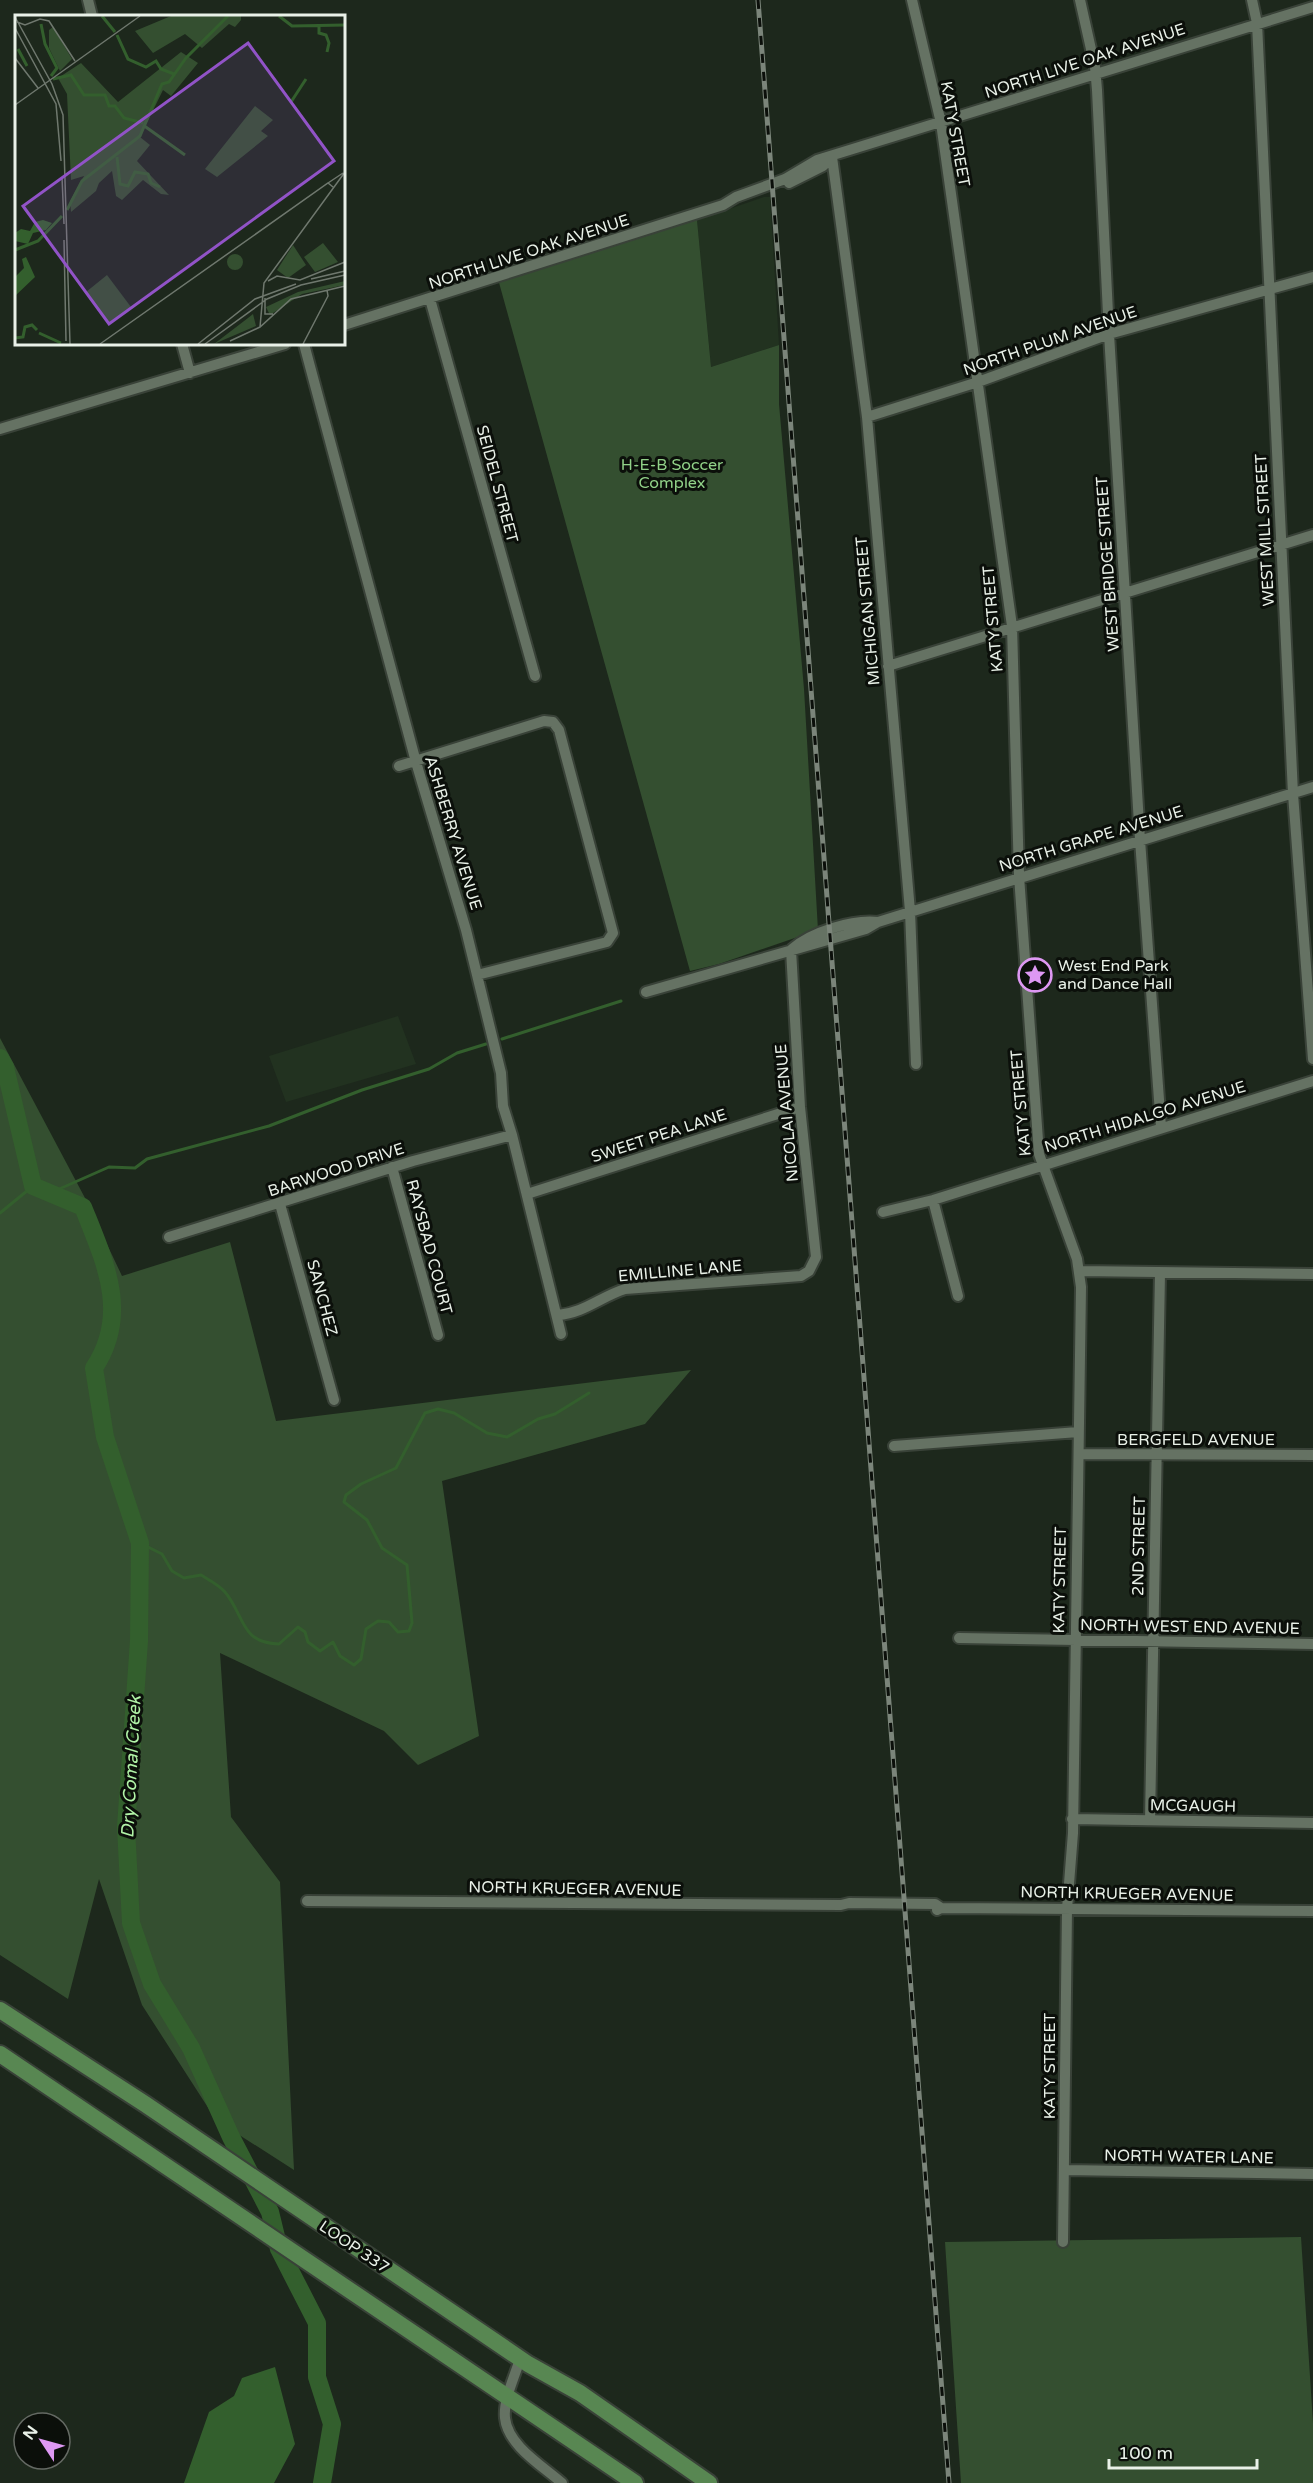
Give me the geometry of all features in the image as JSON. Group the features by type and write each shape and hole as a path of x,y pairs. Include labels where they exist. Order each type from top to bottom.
{"main road":[{"name":"LOOP 337","path":"0,2010 146,2104 520,2359 580,2393 709,2483"},
{"path":"0,2054 635,2483"},
{"path":"638,2433 697,2483"},
{"path":"613,2467 644,2483"}],"street":[{"path":"88,0 92,15"},
{"name":"KATY STREET","path":"912,0 941,123 1012,626 1018,876 1039,1154 1080,1271 1072,1819 1067,1909 1063,2242"},
{"name":"WEST BRIDGE STREET","path":"1080,0 1095,72 1108,334 1140,840 1161,1127"},
{"name":"WEST MILL STREET","path":"1252,0 1257,23 1293,794 1313,1059"},
{"name":"NORTH LIVE OAK AVENUE","path":"345,325 723,205 736,205 824,166 832,157 1095,72 1313,7"},
{"name":"MICHIGAN STREET","path":"832,157 867,417 910,911 916,1064"},
{"name":"NORTH PLUM AVENUE","path":"867,417 978,382 1108,334 1313,277"},
{"name":"SEIDEL STREET","path":"430,299 535,676"},
{"path":"182,345 190,373"},
{"path":"0,429 282,345"},
{"name":"ASHBERRY AVENUE","path":"304,345 416,762 477,975 501,1073 503,1106 561,1334"},
{"path":"888,666 1313,535"},
{"path":"399,766 544,721 553,722 559,730 613,933 607,942 477,975"},
{"name":"NORTH GRAPE AVENUE","path":"646,992 866,929 878,922 1018,876 1313,787"},
{"name":"NICOLAI AVENUE","path":"791,950 800,1107 816,1257 809,1271"},
{"name":"NORTH HIDALGO AVENUE","path":"883,1212 933,1200 1313,1081"},
{"name":"SWEET PEA LANE","path":"526,1194 800,1107"},
{"name":"BARWOOD DRIVE","path":"169,1238 392,1167 512,1135"},
{"name":"RAYSBAD COURT","path":"392,1167 438,1335"},
{"path":"933,1200 958,1296"},
{"name":"SANCHEZ","path":"280,1204 334,1400"},
{"name":"EMILLINE LANE","path":"558,1316 586,1310 607,1294 625,1289 796,1276 809,1271"},
{"path":"1080,1271 1313,1274"},
{"name":"2ND STREET","path":"1150,1820 1160,1273"},
{"path":"894,1446 1078,1432"},
{"name":"BERGFELD AVENUE","path":"1078,1454 1313,1455"},
{"name":"NORTH WEST END AVENUE","path":"959,1638 1313,1644"},
{"name":"MCGAUGH","path":"1072,1819 1313,1822"},
{"name":"NORTH KRUEGER AVENUE","path":"307,1901 841,1905 850,1909 934,1911 941,1908 1313,1911"},
{"name":"NORTH WATER LANE","path":"1065,2170 1313,2174"},
{"path":"520,2359 504,2417 509,2434 523,2450 562,2483"}],"shaded area":[{"path":"764,197 770,197 779,345 711,367 697,220"},
{"path":"398,1016 416,1064 286,1102 269,1056"},
{"path":"275,2367 295,2444 274,2483 184,2483 209,2412 234,2396 242,2378"}],"green space":[{"name":"H-E-B Soccer Complex","path":"697,220 711,367 779,345 779,404 804,689 818,930 719,964 690,971 498,279"},
{"path":"0,1038 85,1198 122,1276 230,1242 276,1421 691,1370 645,1424 442,1481 479,1736 418,1765 384,1731 220,1653 231,1817 280,1882 294,2170 216,2120 142,2005 99,1879 68,1999 0,1955"},
{"path":"1301,2237 1313,2423 1313,2483 961,2483 945,2242"}],"waterway":[{"path":"502,1039 621,1001"},
{"path":"48,1194 109,1167 135,1168 147,1159 269,1126 362,1090 429,1069 457,1053 486,1044"},
{"name":"Dry Comal Creek","path":"0,1058 5,1067 33,1186 83,1207 106,1268 110,1288 111,1328 105,1348 94,1368 105,1437 140,1543 139,1641 126,1827 131,1923 152,1984 191,2048 231,2137 270,2212 279,2249 317,2323 317,2377 332,2424 322,2483"},
{"path":"0,1213 33,1186"},
{"path":"140,1543 162,1554 172,1571 184,1578 201,1575 220,1587 231,1601 245,1627 257,1639 279,1644 298,1627 305,1632 308,1642 320,1651 333,1642 340,1656 354,1665 361,1659 366,1629 378,1621 389,1622 398,1632 409,1631 412,1623 407,1565 382,1548 367,1520 344,1502 346,1495 361,1484 396,1468 425,1413 438,1409 454,1413 487,1433 507,1437 538,1419 555,1414 589,1393"}],"railway":[{"path":"758,0 949,2483"}],"place":[{"name":"West End Park and Dance Hall","path":"1035,975"}]}
